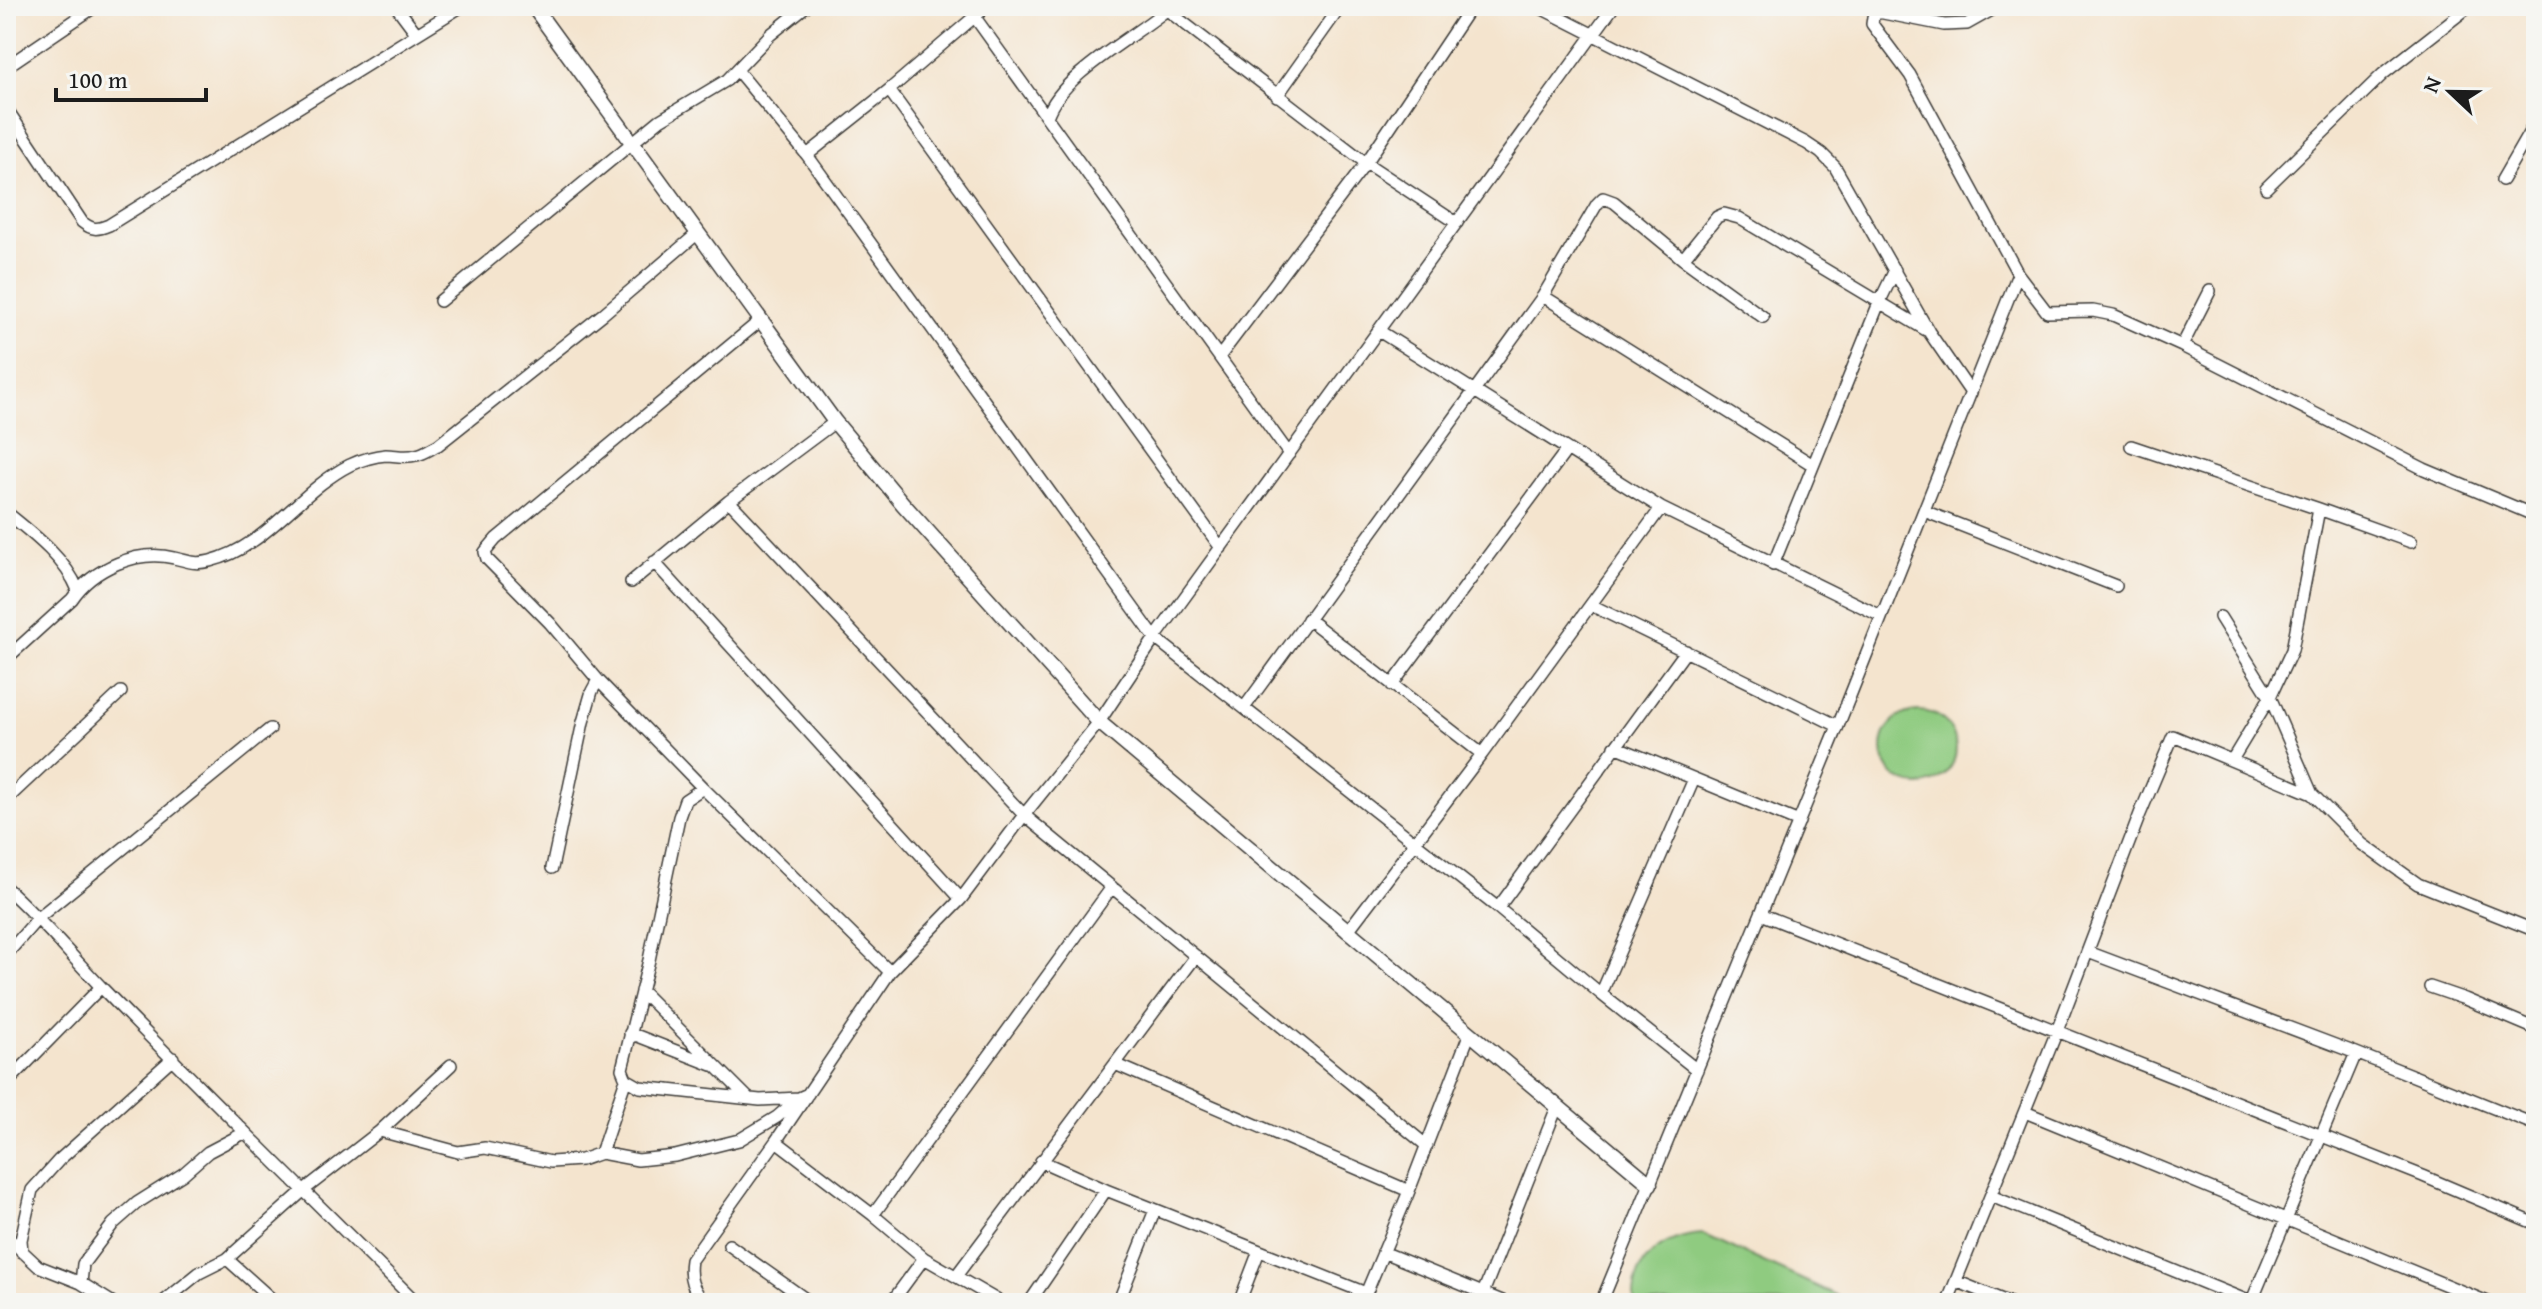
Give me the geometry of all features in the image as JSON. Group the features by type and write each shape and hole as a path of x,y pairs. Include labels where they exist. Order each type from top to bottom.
{"street":[{"path":"6,67 96,6"},
{"path":"396,6 417,34"},
{"path":"6,108 82,222 97,230 462,6"},
{"path":"533,6 835,422 903,504 1099,722 1650,1184"},
{"path":"440,301 660,120 727,80 770,35 806,6"},
{"path":"807,155 987,6"},
{"path":"1277,96 1341,6"},
{"path":"1220,356 1366,163 1471,6"},
{"path":"1537,6 1821,153 1835,167 1929,332 1971,393"},
{"path":"704,1303 691,1286 691,1260 776,1141 782,1122 804,1096 890,972 961,899 1099,722 1155,638 1614,6"},
{"path":"1999,6 1967,24 1944,25 1878,12 1872,24 1910,75 2018,274 2047,312 2103,312 2182,346 2424,469 2536,516"},
{"path":"2266,188 2383,74 2470,6"},
{"path":"1047,117 1056,96 1084,71 1170,8 1277,96 1366,163 1457,223"},
{"path":"974,16 1289,454"},
{"path":"737,70 807,155 1155,638 1498,908 1697,1070"},
{"path":"889,90 1221,548"},
{"path":"2502,180 2536,121"},
{"path":"1244,708 1543,296 1603,198 1614,202 1683,259 1763,317"},
{"path":"1683,259 1717,217 1724,214 1739,218 1929,332"},
{"path":"6,659 78,590 115,563 153,555 192,564 235,554 353,463 375,456 417,455 438,445 603,314 698,233"},
{"path":"1773,565 1895,270"},
{"path":"1601,1303 1838,726 2018,274"},
{"path":"2182,346 2210,291"},
{"path":"1543,296 1813,465"},
{"path":"761,320 496,539 485,552 487,559 550,623 598,680 890,972"},
{"path":"1379,331 1661,508 1881,616"},
{"path":"631,582 729,501 835,422"},
{"path":"2131,446 2411,542"},
{"path":"1392,685 1566,451"},
{"path":"729,501 1024,815 1427,1146"},
{"path":"1347,932 1482,754 1661,508"},
{"path":"2232,760 2270,697 2292,650 2319,509"},
{"path":"1924,511 2116,586"},
{"path":"6,512 30,531 72,575 78,590"},
{"path":"654,562 961,899"},
{"path":"1591,605 1838,726"},
{"path":"2220,617 2270,697 2312,794 2362,844 2418,884 2536,931"},
{"path":"1308,619 1482,754"},
{"path":"1498,908 1686,651"},
{"path":"552,868 583,722 598,680"},
{"path":"6,800 121,692"},
{"path":"6,955 39,917 270,729"},
{"path":"1947,1303 2173,736 2312,794"},
{"path":"1615,746 1799,822"},
{"path":"1601,994 1694,779"},
{"path":"703,788 685,800 679,817 622,1069 626,1079 640,1087 754,1099 804,1096"},
{"path":"873,1215 1112,887"},
{"path":"6,888 39,917 101,987 244,1133 417,1303"},
{"path":"1761,914 2536,1224"},
{"path":"2088,952 2536,1125"},
{"path":"956,1276 1196,956"},
{"path":"6,1084 101,987"},
{"path":"2430,987 2536,1029"},
{"path":"641,991 717,1066 782,1122"},
{"path":"630,1033 717,1066"},
{"path":"1041,1161 1364,1298 1469,1035"},
{"path":"1991,1196 2252,1303 2356,1053"},
{"path":"22,1252 21,1240 32,1190 59,1160 173,1058"},
{"path":"1115,1064 1409,1191"},
{"path":"162,1303 199,1273 227,1259 304,1190 380,1131 451,1065"},
{"path":"601,1153 626,1079"},
{"path":"1483,1293 1557,1107"},
{"path":"2025,1112 2490,1303"},
{"path":"380,1131 458,1152 485,1148 551,1162 581,1160 601,1153 638,1160 675,1156 739,1140 782,1122"},
{"path":"81,1283 83,1264 113,1224 137,1203 183,1174 208,1152 244,1133"},
{"path":"776,1141 924,1258 1002,1303"},
{"path":"1029,1303 1106,1190"},
{"path":"1118,1303 1155,1210"},
{"path":"6,1236 38,1266 81,1283 113,1303"},
{"path":"729,1245 811,1303"},
{"path":"1239,1303 1259,1251"},
{"path":"1383,1252 1507,1303"},
{"path":"891,1303 924,1258"},
{"path":"227,1259 276,1303"},
{"path":"1956,1281 2010,1303"}],"green space":[{"path":"1919,711 1933,714 1945,722 1953,734 1956,748 1953,762 1945,774 1933,782 1919,785 1905,782 1893,774 1885,762 1882,748 1885,734 1893,722 1905,714"},
{"path":"1703,1234 1853,1303 1634,1303 1638,1274 1652,1253 1675,1240"}]}
